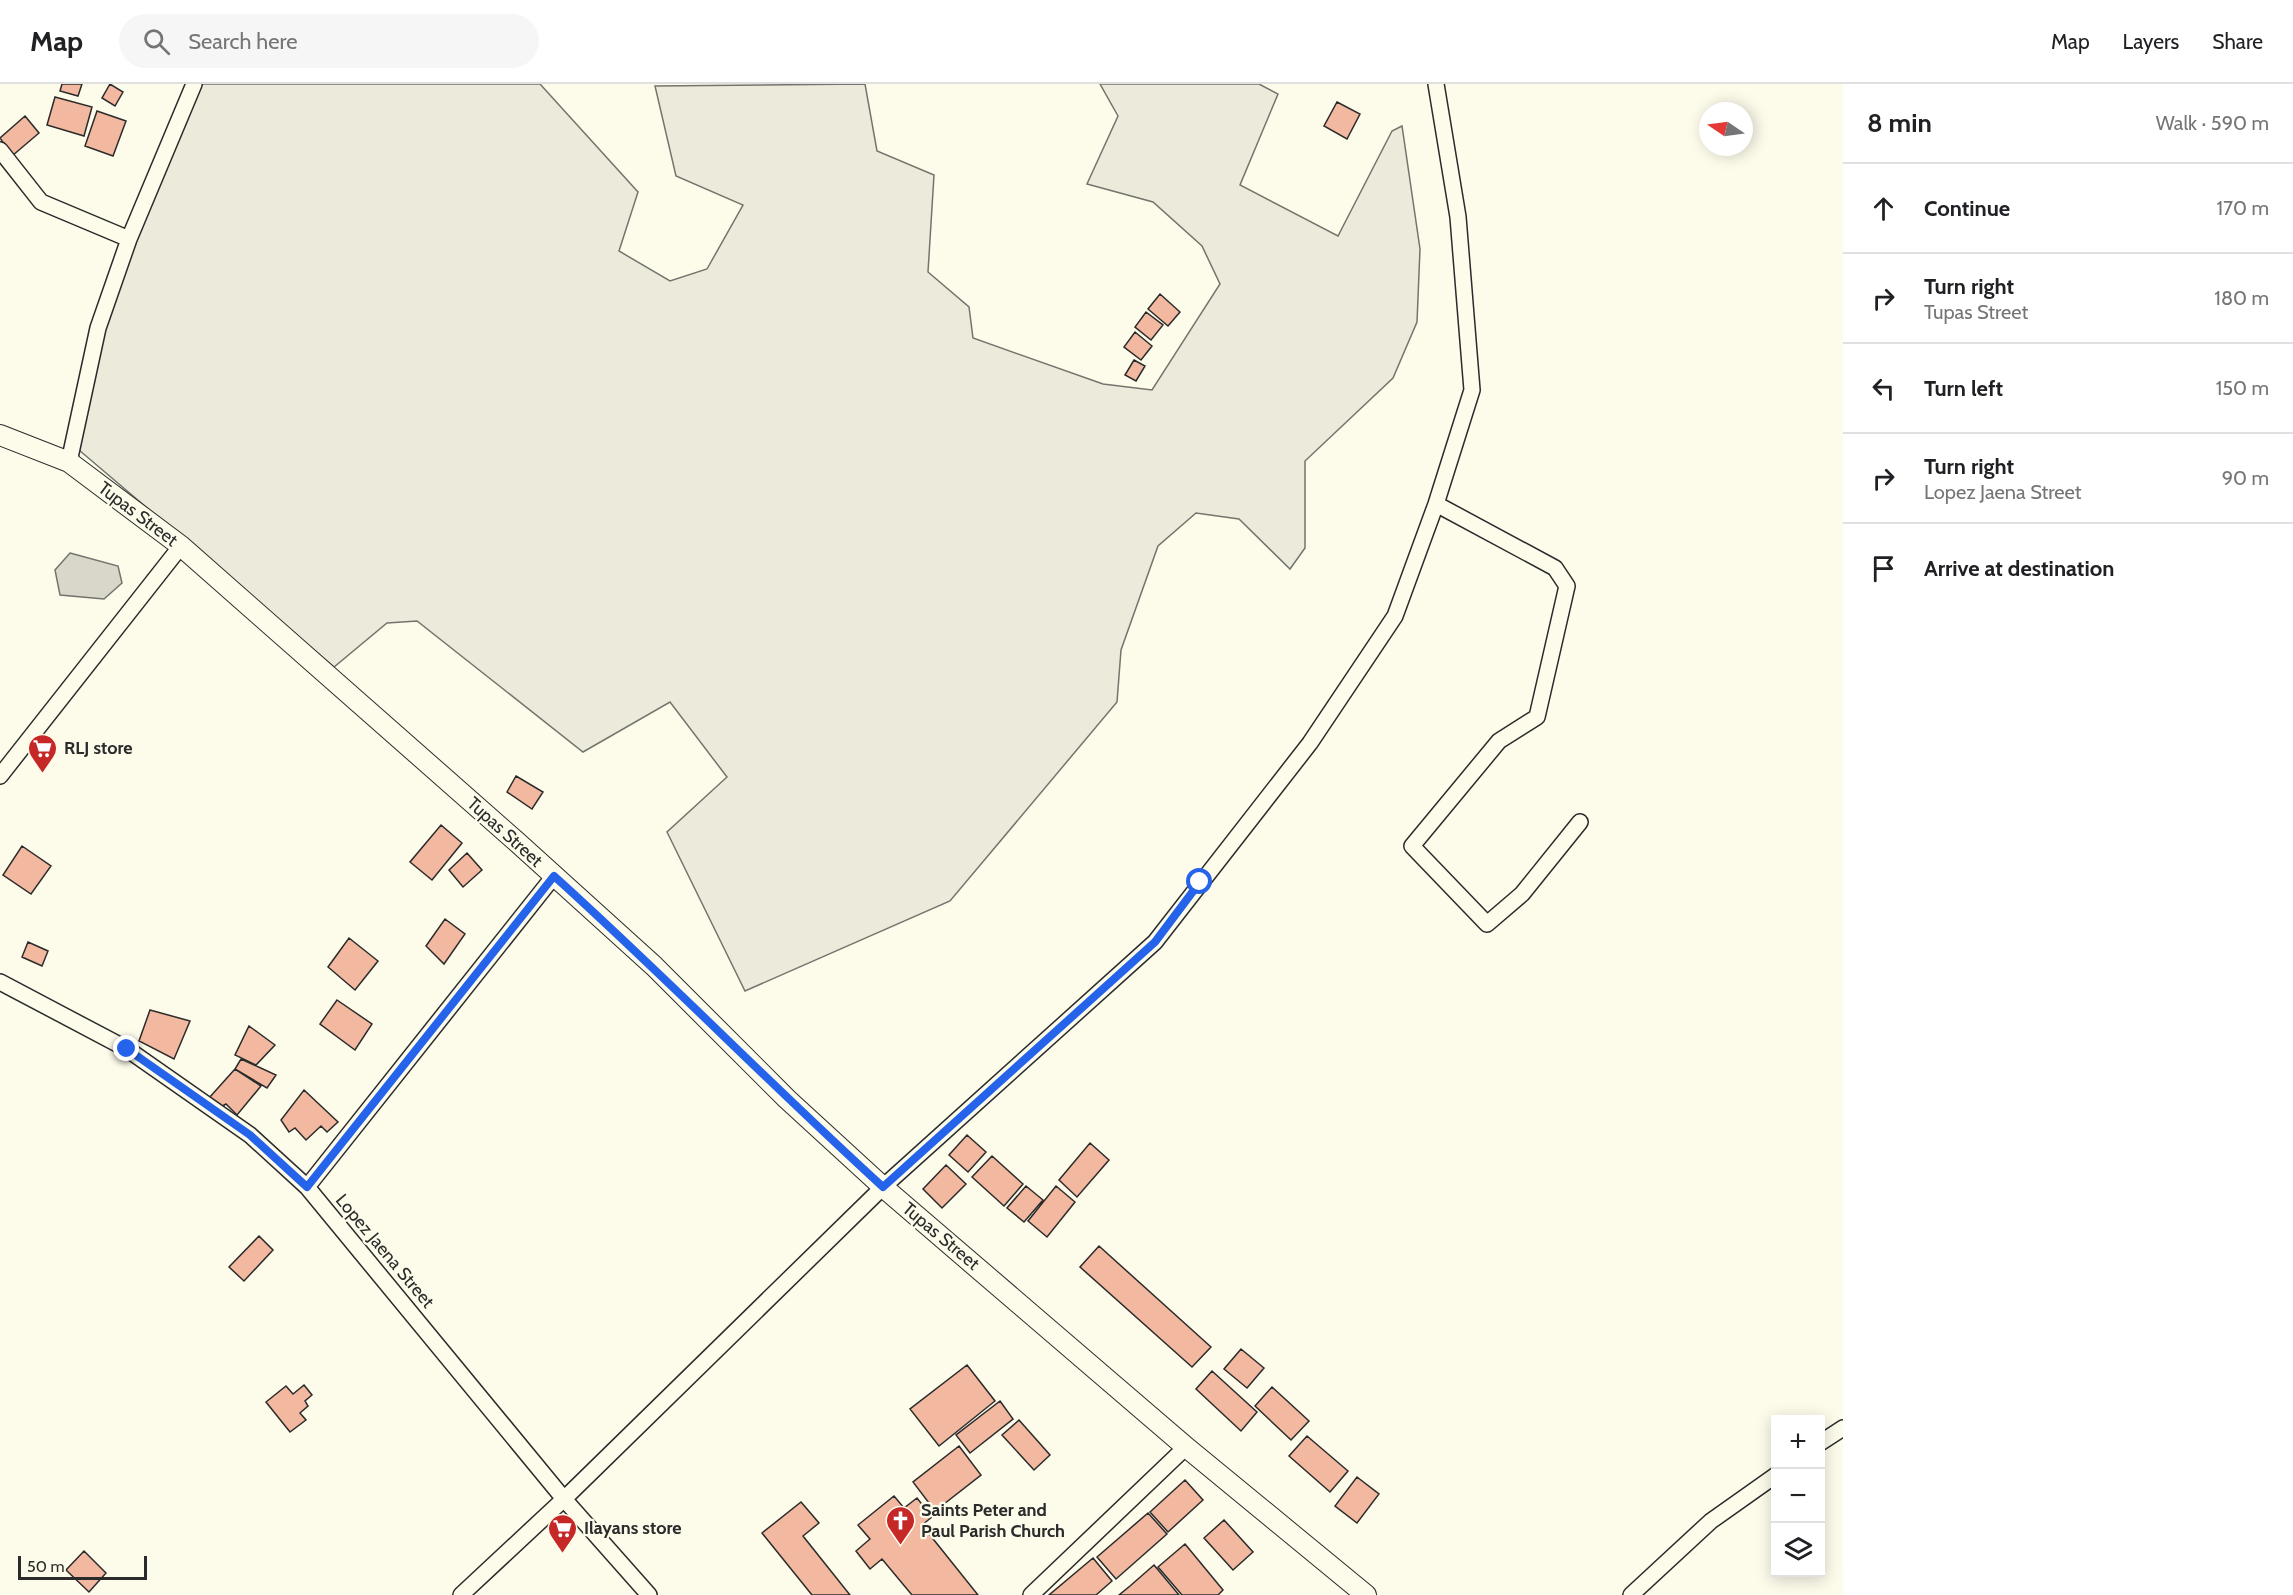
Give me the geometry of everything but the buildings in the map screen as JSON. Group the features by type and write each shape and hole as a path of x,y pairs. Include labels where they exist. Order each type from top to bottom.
{"street":[{"path":"69,462 98,328 129,238 194,84"},
{"path":"460,1595 564,1499 883,1187 1155,942 1310,744 1395,616 1436,504 1472,390 1458,217 1436,84"},
{"path":"0,150 41,202 129,238"},
{"name":"Tupas Street","path":"0,435 69,462 181,546 654,966 787,1099 883,1187 1186,1448 1366,1595"},
{"path":"1436,504 1555,568 1567,586 1537,717 1499,741 1412,846 1487,924 1522,894 1580,822"},
{"path":"0,776 181,546"},
{"path":"307,1187 554,876"},
{"name":"Lopez Jaena Street","path":"0,982 127,1049 250,1135 307,1187 564,1499 649,1595"},
{"path":"1825,1440 1843,1428"},
{"path":"1031,1595 1186,1448"},
{"path":"1631,1595 1711,1521 1771,1479"}],"shaded area":[{"path":"198,84 540,84 638,192 619,251 670,281 707,269 743,205 676,176 655,86 865,84 877,151 934,175 928,272 969,307 973,338 1103,384 1152,390 1220,284 1202,246 1153,202 1087,184 1118,116 1100,84 1259,84 1278,94 1240,185 1338,236 1392,131 1402,126 1420,249 1417,322 1393,378 1305,461 1305,548 1290,569 1239,519 1196,513 1158,546 1121,650 1117,702 950,901 745,991 667,832 727,777 670,702 583,752 417,621 387,623 334,667 79,450 95,339"},
{"path":"70,553 118,566 122,583 104,599 60,595 55,570"}],"place":[{"name":"RLJ store","path":"43,774"},
{"name":"Saints Peter and Paul Parish Church","path":"900,1546"},
{"name":"Ilayans store","path":"563,1554"}],"route":[{"path":"127,1049 250,1135 307,1187 554,876 654,966 787,1099 883,1187 1155,942 1200,882"}]}
